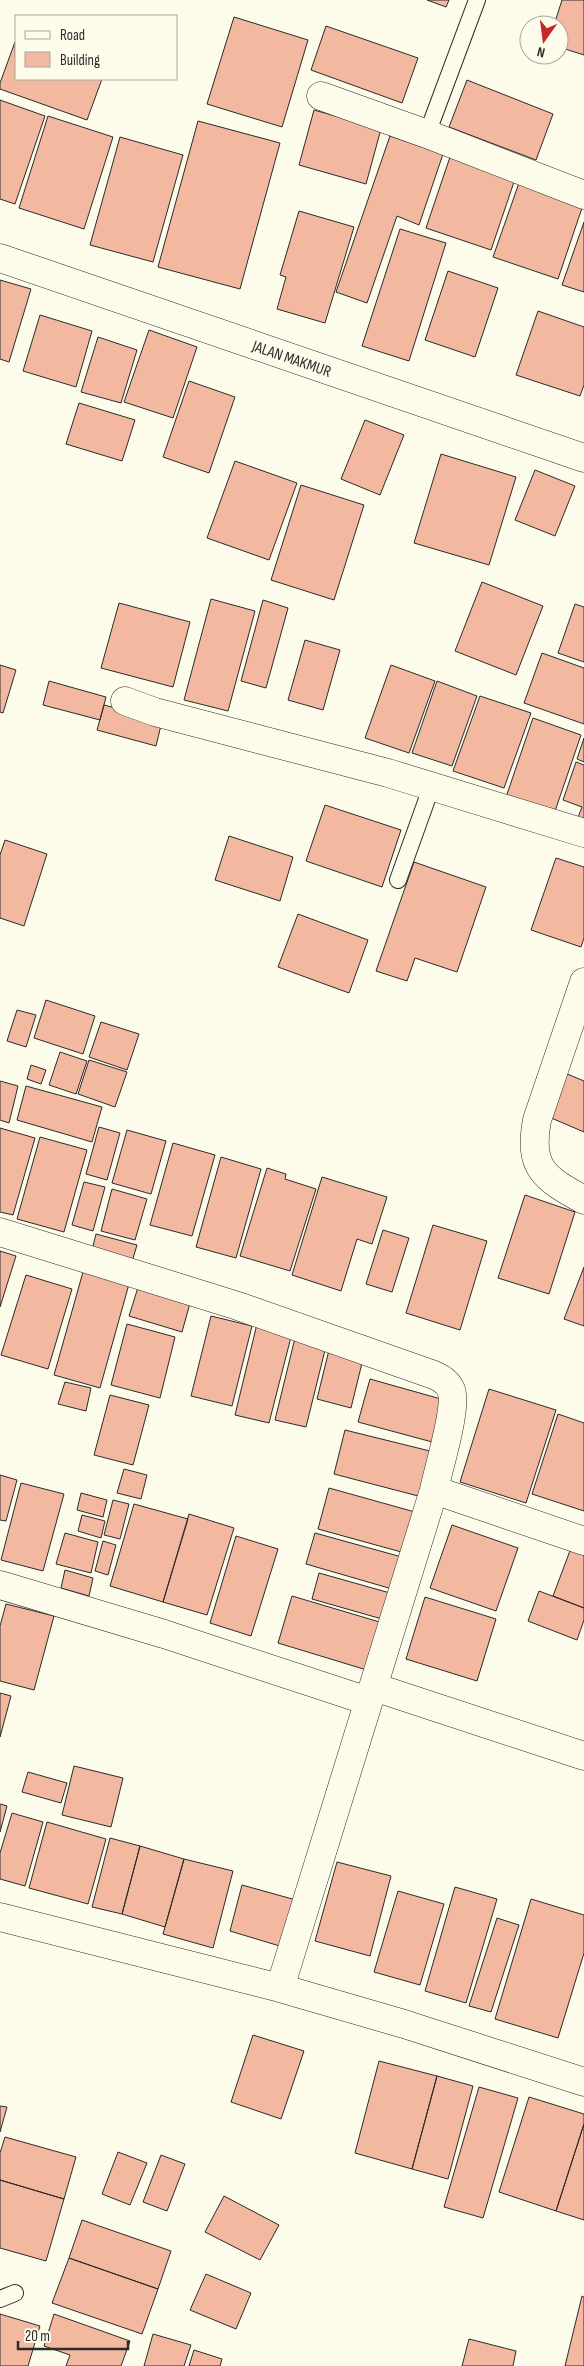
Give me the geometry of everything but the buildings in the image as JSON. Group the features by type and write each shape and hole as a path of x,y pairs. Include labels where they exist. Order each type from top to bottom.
{"street":[{"path":"321,96 584,194"},
{"name":"JALAN MAKMUR","path":"0,258 584,458"},
{"path":"125,700 154,712 388,773 431,788 584,833"},
{"path":"584,982 540,1111 533,1141 535,1157 542,1171 559,1186 584,1200"},
{"path":"0,1232 238,1306 442,1378 451,1389 453,1397 450,1416 434,1490 280,1988"},
{"path":"434,1490 584,1541"},
{"path":"0,1585 584,1756"},
{"path":"0,1917 280,1988 404,2024 584,2082"}],"lane":[{"path":"427,134 477,0"},
{"path":"398,880 431,788"}]}
